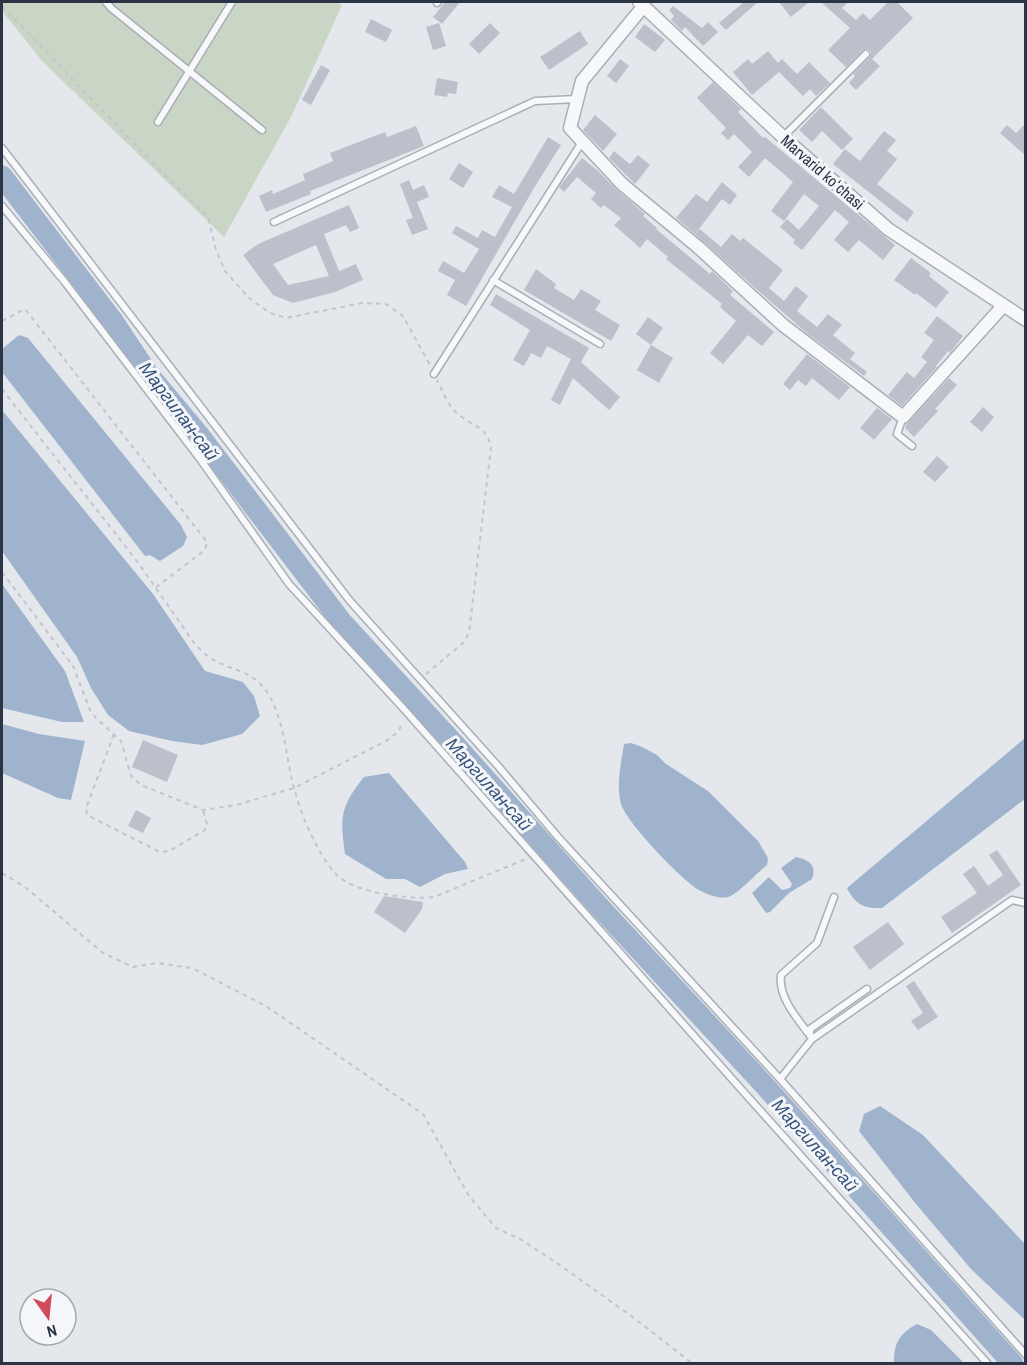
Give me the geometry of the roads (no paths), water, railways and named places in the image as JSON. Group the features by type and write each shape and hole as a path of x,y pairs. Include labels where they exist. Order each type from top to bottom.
{"street":[{"path":"640,5 582,81 570,128 622,184 698,246 783,325 903,417 1003,306"},
{"name":"Marvarid koʻchasi","path":"640,5 783,137 888,229 1026,320"}],"lane":[{"path":"106,2 262,130"},
{"path":"158,122 232,2"},
{"path":"783,137 866,54"},
{"path":"274,222 535,101 578,99"},
{"path":"434,374 582,141"},
{"path":"2,148 351,601 558,837 780,1079 1026,1355"},
{"path":"2,206 64,281 200,459 289,584 988,1364"},
{"path":"493,280 600,344"},
{"path":"903,417 897,434 912,447"},
{"path":"810,1036 789,1007 780,983 781,975 817,943 834,897"},
{"path":"780,1079 810,1036 1012,900 1026,903"},
{"path":"810,1036 810,1029 867,988"}],"water":[{"path":"19,335 28,338 181,525 187,537 183,546 160,561 150,555 145,556 2,372 2,349"},
{"path":"2,410 153,594 205,671 243,682 254,696 260,716 242,734 202,745 172,741 129,731 108,715 91,688 77,657 2,551"},
{"path":"2,584 65,671 84,722 62,722 2,708"},
{"path":"2,724 39,734 85,741 71,800 58,798 2,773"},
{"path":"1025,738 1025,799 882,908 870,908 853,898 847,888"},
{"path":"631,743 657,755 666,764 708,791 758,841 768,858 767,865 737,892 728,897 718,897 693,886 656,851 625,813 619,789 620,774 624,744"},
{"path":"389,773 465,862 468,869 445,874 420,887 405,879 386,879 345,854 342,821 350,796 364,777"},
{"path":"796,857 811,864 812,879 789,893 770,912 766,913 752,893 769,877 782,890 790,888 792,884 781,868"},
{"path":"880,1106 923,1135 1025,1244 1025,1320 971,1269 859,1131 864,1114"},
{"path":"917,1324 931,1330 964,1363 894,1363 899,1340"}],"waterway":[{"name":"Маргилан-сай","path":"2,176 113,321 149,375 200,436 342,622 766,1087 1013,1364"}]}
